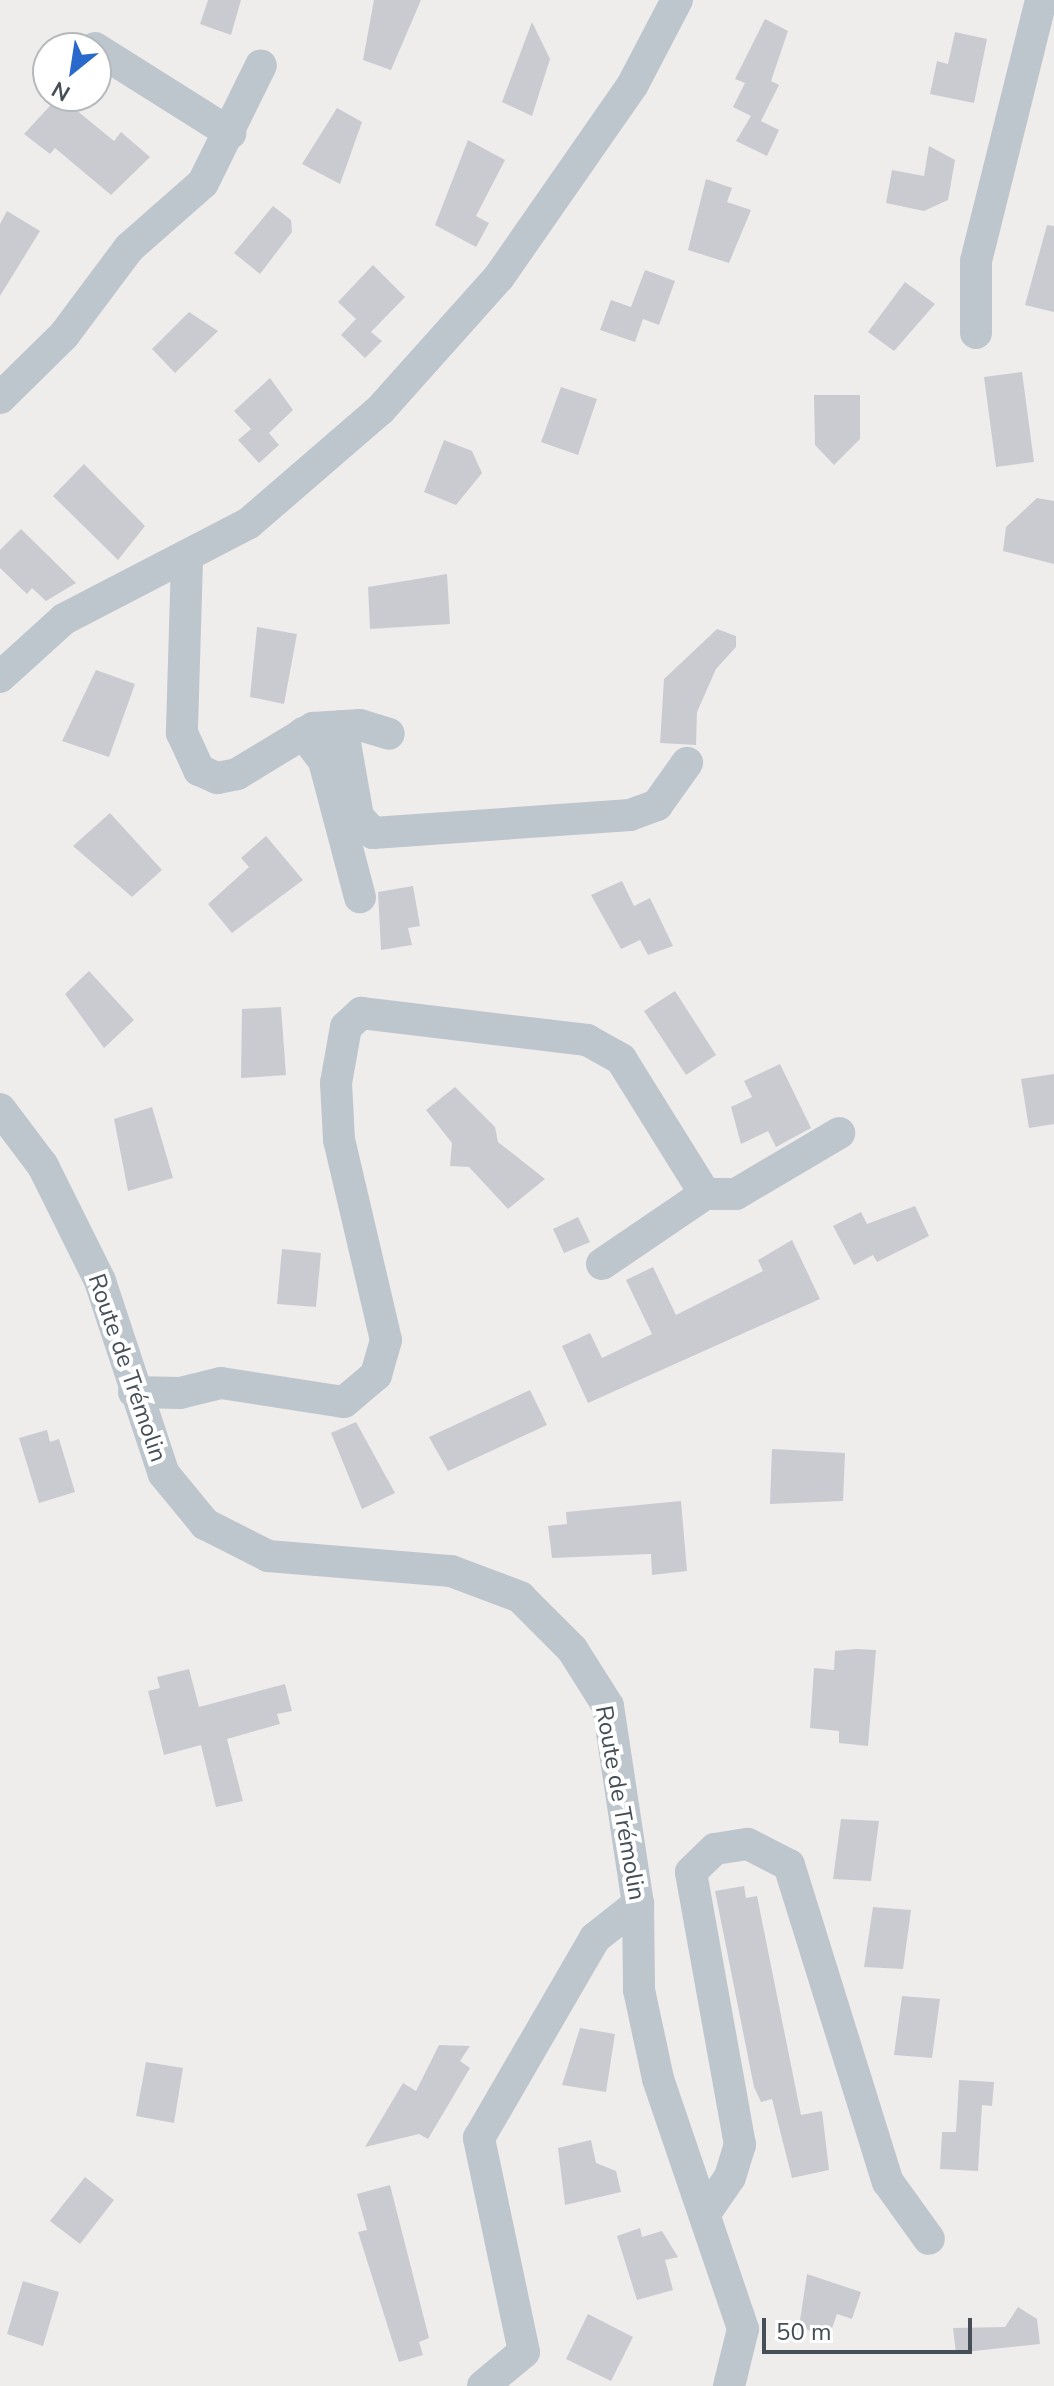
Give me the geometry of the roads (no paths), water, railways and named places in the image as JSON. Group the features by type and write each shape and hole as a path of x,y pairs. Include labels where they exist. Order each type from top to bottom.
{"street":[{"path":"976,333 976,261 1041,0"},
{"path":"0,677 64,619 135,578 187,560 314,472 499,277 633,84 665,8"},
{"path":"112,59 230,133"},
{"path":"0,398 64,335 129,248 203,183 261,65"},
{"path":"187,560 182,733 199,770 217,778 237,774 303,733 342,726 389,734"},
{"path":"342,726 358,817 381,834 630,815 657,805 687,763"},
{"path":"303,733 324,761 360,897"},
{"path":"134,1392 180,1393 221,1383 344,1402 376,1375 386,1340 339,1140 336,1083 346,1027 361,1013 587,1040 621,1059 705,1194"},
{"name":"Route de Trémolin","path":"0,1109 43,1166 100,1281 134,1392 164,1474 205,1524 268,1556 451,1571 520,1597 572,1649 608,1706 638,1904 639,1990 658,2079 706,2212 743,2329 729,2386"},
{"path":"602,1264 705,1194 736,1194 839,1133"},
{"path":"706,2212 740,2145 691,1872 715,1849 748,1844 789,1865 888,2182 929,2239"},
{"path":"483,2386 524,2352 479,2138 595,1938 638,1904"}]}
